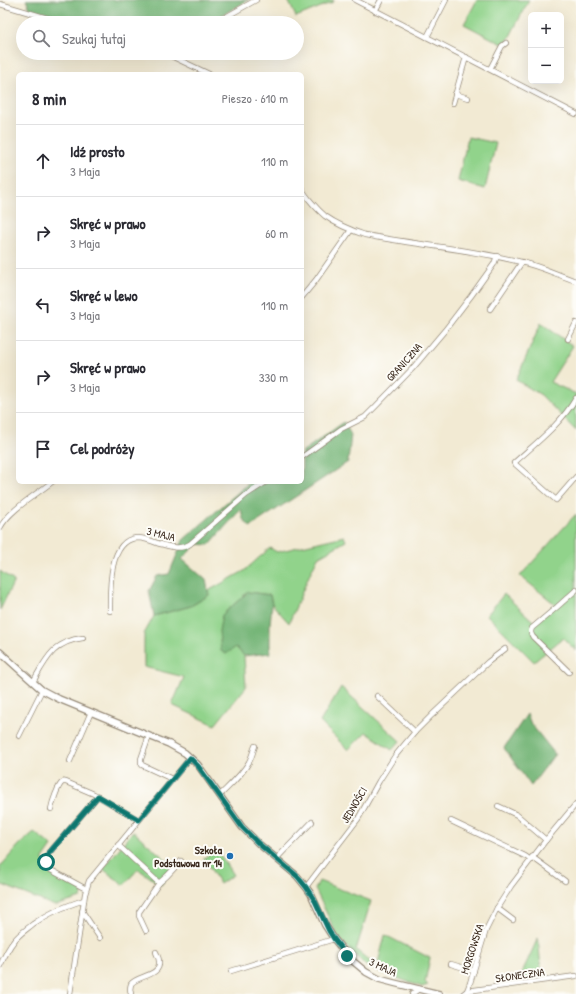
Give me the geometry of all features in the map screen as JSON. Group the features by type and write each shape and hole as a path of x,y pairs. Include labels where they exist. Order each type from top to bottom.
{"street":[{"path":"229,16 256,0"},
{"path":"355,0 576,114"},
{"path":"375,11 381,0"},
{"path":"427,37 446,0"},
{"path":"0,4 40,16"},
{"path":"490,69 502,46 506,43"},
{"path":"453,103 466,57"},
{"path":"179,60 204,72"},
{"path":"455,94 468,98"},
{"path":"304,193 325,216 351,230 365,235 497,256 538,267 576,281"},
{"path":"304,295 351,230"},
{"name":"GRANICZNA","path":"304,456 341,429 365,417 412,369 471,296 494,264 497,256"},
{"path":"490,308 522,262"},
{"path":"568,339 576,324"},
{"path":"576,398 563,417 514,463 556,500 576,477"},
{"path":"0,528 18,507 49,484"},
{"name":"3 MAJA","path":"110,611 110,583 112,570 114,562 124,543 135,538 142,538 177,548 186,547 246,495 263,484"},
{"path":"569,672 533,637 531,631 532,628 576,590"},
{"path":"33,682 43,663 55,649 67,642 83,638"},
{"name":"JEDNOŚCI","path":"306,887 358,819 383,774 395,756 415,732 469,679 505,649"},
{"name":"3 MAJA","path":"0,652 42,690 59,699 178,749 190,758 220,795 242,827 259,844 297,876 306,887 313,897 325,925 347,956 366,972 387,982 439,994"},
{"path":"19,736 42,690"},
{"path":"377,696 415,732"},
{"path":"70,761 91,712"},
{"path":"149,736 141,759 142,765 172,779"},
{"path":"220,795 246,767 255,746"},
{"path":"70,994 85,892 89,881 190,758"},
{"path":"51,809 60,784 66,782 98,796 139,820"},
{"path":"85,892 49,869 46,866 46,858 98,796"},
{"name":"MORGOWSKA","path":"465,992 474,971 486,930 497,908 532,858 576,804"},
{"path":"498,806 517,815 546,840"},
{"path":"451,821 532,858 565,880"},
{"path":"277,858 312,822"},
{"path":"118,845 159,883"},
{"path":"146,931 139,916 139,912 159,883 181,861"},
{"path":"0,966 4,956 20,933 46,915 63,906 84,900"},
{"path":"497,908 513,920"},
{"path":"82,910 100,938"},
{"path":"231,971 334,939"},
{"path":"131,994 130,988 134,981 151,974 158,969 160,961 156,952"},
{"path":"452,964 474,971"},
{"name":"SŁONECZNA","path":"465,992 576,976"},
{"path":"412,994 418,989"}],"green space":[{"path":"26,0 249,0 220,16 48,16 31,11"},
{"path":"288,0 334,0 333,2 296,16"},
{"path":"477,0 529,0 508,40 502,44 464,24"},
{"path":"468,137 496,143 485,189 458,181"},
{"path":"541,323 573,346 550,382 576,394 576,431 541,395 516,380"},
{"path":"344,422 351,435 348,462 250,527 243,519 241,509 209,545 197,544 182,559 206,580 209,595 191,606 154,616 149,591 157,576 169,574 183,540 248,484 304,484 304,451"},
{"path":"576,514 576,651 563,638 534,662 487,615 504,594 534,622 555,604 520,576"},
{"path":"344,536 346,541 318,557 289,623 272,604 270,595 248,592 222,615 236,647 244,656 246,687 215,725 172,705 184,677 144,667 144,634 154,616 191,606 209,595 208,591 244,571 270,548 277,552"},
{"path":"0,571 14,581 0,610"},
{"path":"248,592 270,595 272,604 270,653 244,656 236,647 226,654 221,651 219,631 222,615"},
{"path":"341,687 400,741 392,750 366,732 348,750 320,722"},
{"path":"527,714 531,724 555,754 531,786 504,748"},
{"path":"133,831 173,866 161,885 138,869 124,885 103,869"},
{"path":"34,832 52,846 43,859 45,871 83,890 81,898 55,906 0,884 0,867 19,845"},
{"path":"217,850 233,875 220,884 204,858"},
{"path":"319,881 371,901 356,950 377,967 385,935 430,958 425,982 428,985 422,987 367,967 338,937 315,889"},
{"path":"538,938 542,977 518,981"}],"place":[{"name":"Szkoła Podstawowa nr 14","path":"230,856"}],"route":[{"path":"46,862 46,858 49,853 98,796 139,820 190,758 198,766 248,834 297,876 306,887 315,901 325,925 347,956"}]}
